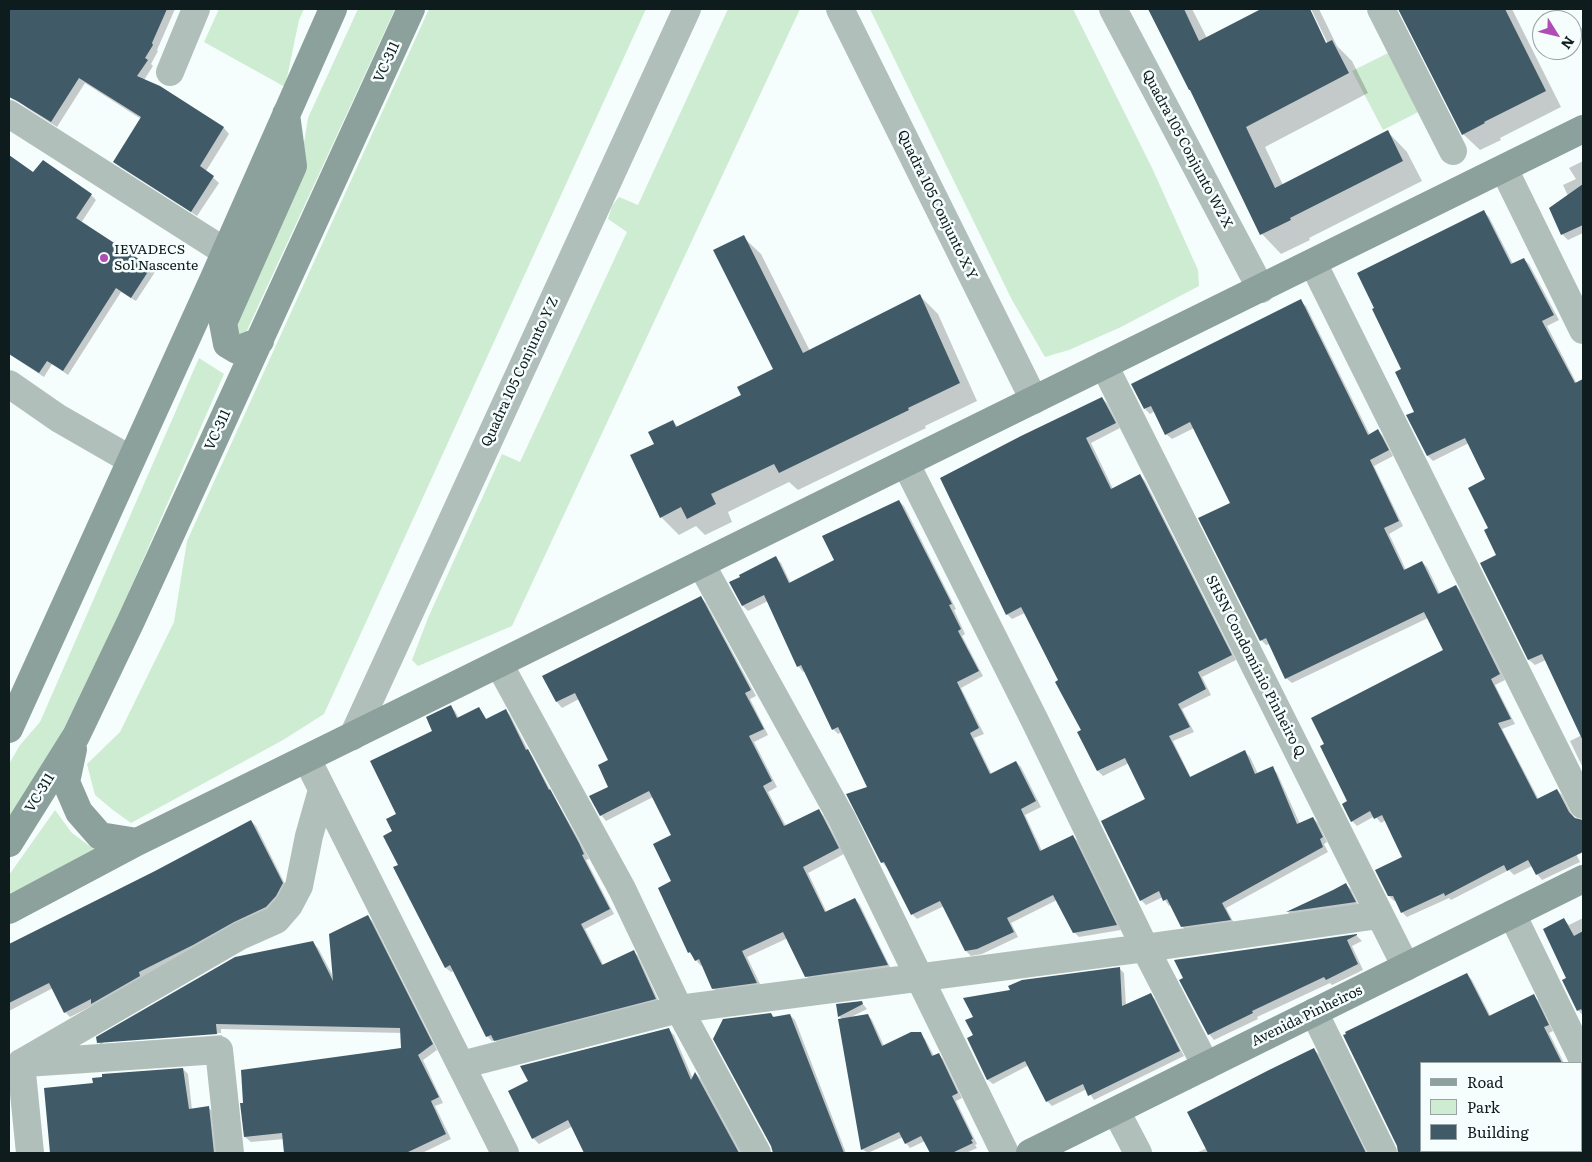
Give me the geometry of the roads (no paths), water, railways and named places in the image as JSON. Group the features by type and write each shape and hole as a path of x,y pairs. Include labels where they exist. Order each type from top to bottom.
{"street":[{"path":"170,72 196,9"},
{"path":"9,729 214,278 224,251 333,9"},
{"name":"VC-311","path":"9,843 76,736 131,621 411,9"},
{"name":"Quadra 105 Conjunto Y Z","path":"353,736 687,9"},
{"name":"Quadra 105 Conjunto X Y","path":"840,9 1034,400"},
{"name":"Quadra 105 Conjunto W2 X","path":"1112,9 1261,289"},
{"path":"1381,9 1453,151"},
{"path":"9,114 224,251"},
{"path":"260,341 237,350 227,344 223,323 293,166 286,114"},
{"path":"9,910 137,842 1583,130"},
{"path":"1504,169 1583,330"},
{"path":"1313,263 1583,805"},
{"name":"SHSN Condomínio Pinheiro Q","path":"1104,365 1406,967"},
{"path":"9,384 58,418 130,460"},
{"path":"906,464 1036,721 1145,948 1206,1066"},
{"path":"701,564 842,819 1005,1153"},
{"path":"499,664 622,890 679,1009 757,1153"},
{"path":"76,736 66,782 79,812 100,836 137,842"},
{"path":"307,759 505,1153"},
{"path":"15,1060 240,936 276,920 289,904 299,886 309,836 322,790"},
{"name":"Avenida Pinheiros","path":"1030,1153 1583,878"},
{"path":"1512,914 1583,1060"},
{"path":"461,1064 679,1009 1380,915"},
{"path":"1314,1012 1383,1153"},
{"path":"15,1060 219,1050 230,1153"},
{"path":"15,1060 30,1153"},
{"path":"1116,1111 1138,1153"}],"place":[{"name":"IEVADECS Sol Nascente","path":"104,258"}]}
